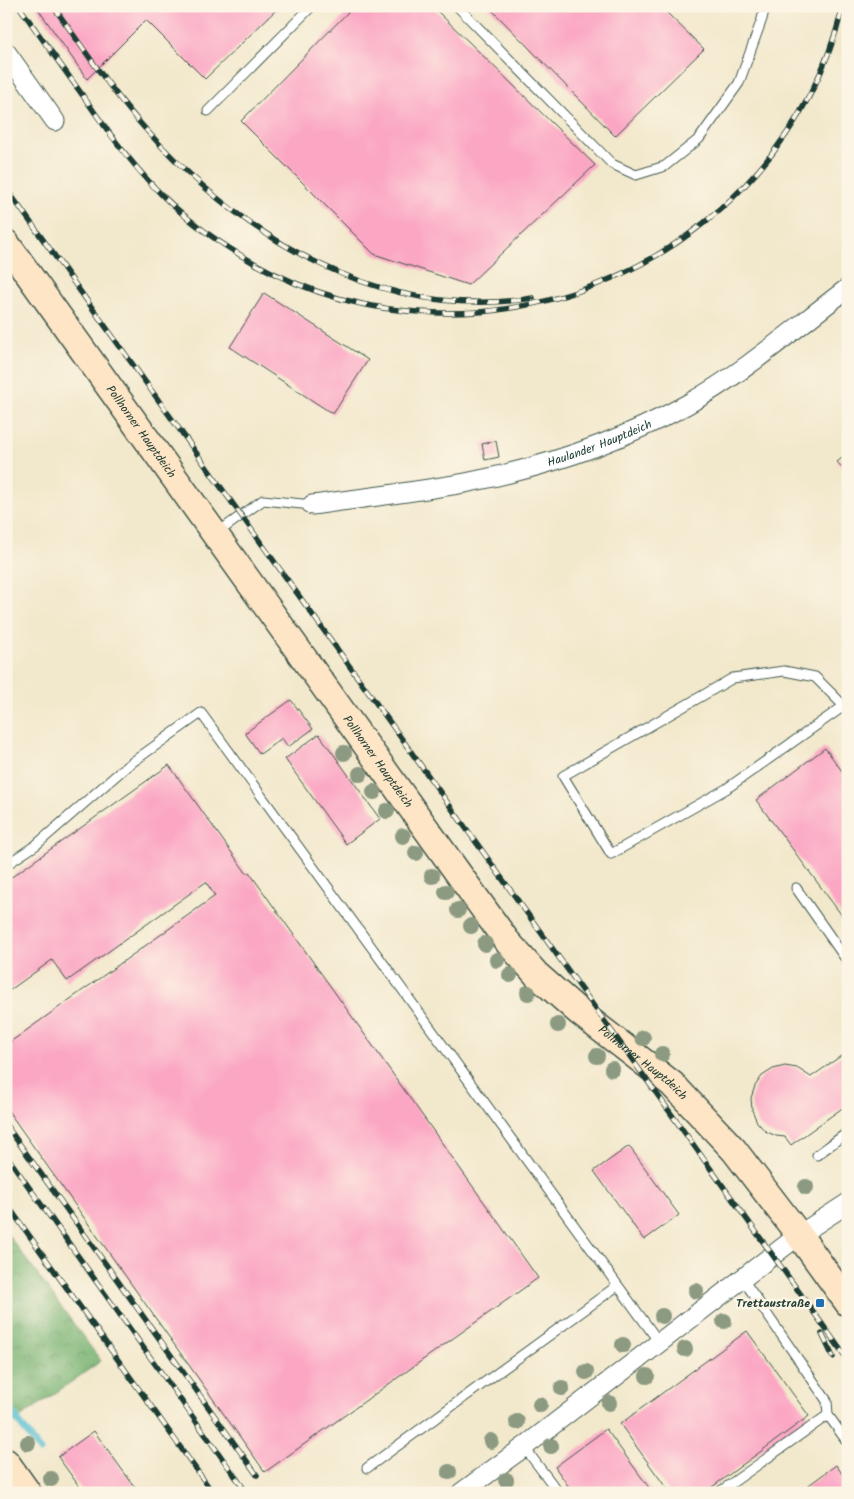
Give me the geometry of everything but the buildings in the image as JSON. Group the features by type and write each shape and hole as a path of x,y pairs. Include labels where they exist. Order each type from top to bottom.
{"main road":[{"name":"Pollhorner Hauptdeich","path":"6,243 506,940 537,975 579,1012 672,1084 734,1150 848,1303"},
{"path":"6,1462 28,1493"}],"street":[{"path":"6,52 55,121"},
{"name":"Haulander Hauptdeich","path":"312,505 464,483 507,474 564,458 607,442 647,425 686,405 720,384 752,362 848,288"},
{"path":"461,1493 799,1235 848,1203"}],"lane":[{"path":"208,111 312,6"},
{"path":"457,6 612,164 636,175 665,166 699,139 739,83 762,19 764,6"},
{"path":"215,534 263,500 312,505"},
{"path":"784,671 815,677 846,708 726,789 611,854 562,776 733,678 784,671"},
{"path":"6,864 36,845 127,766 201,713 659,1342"},
{"path":"796,888 848,962"},
{"path":"816,1155 848,1132"},
{"path":"742,1278 827,1401 828,1415 848,1443"},
{"path":"367,1468 617,1286"},
{"path":"718,1493 828,1415"},
{"path":"524,1446 559,1493"}],"green space":[{"path":"6,1232 101,1361 10,1425 6,1419"}],"waterway":[{"path":"6,1404 40,1451"}],"railway":[{"path":"19,6 104,126 133,163 165,198 208,234 254,263 343,299 434,313 525,305 611,278 690,234 757,172 809,96 843,6"},
{"path":"53,6 111,87 149,133 187,172 229,207 274,239 321,265 371,285 423,297 477,302 533,298"},
{"path":"6,188 848,1360"},
{"path":"6,1125 257,1475"},
{"path":"6,1155 247,1493"},
{"path":"6,1203 213,1493"},
{"path":"822,1334 833,1357"}],"place":[{"name":"Trettaustraße","path":"820,1303"}]}
